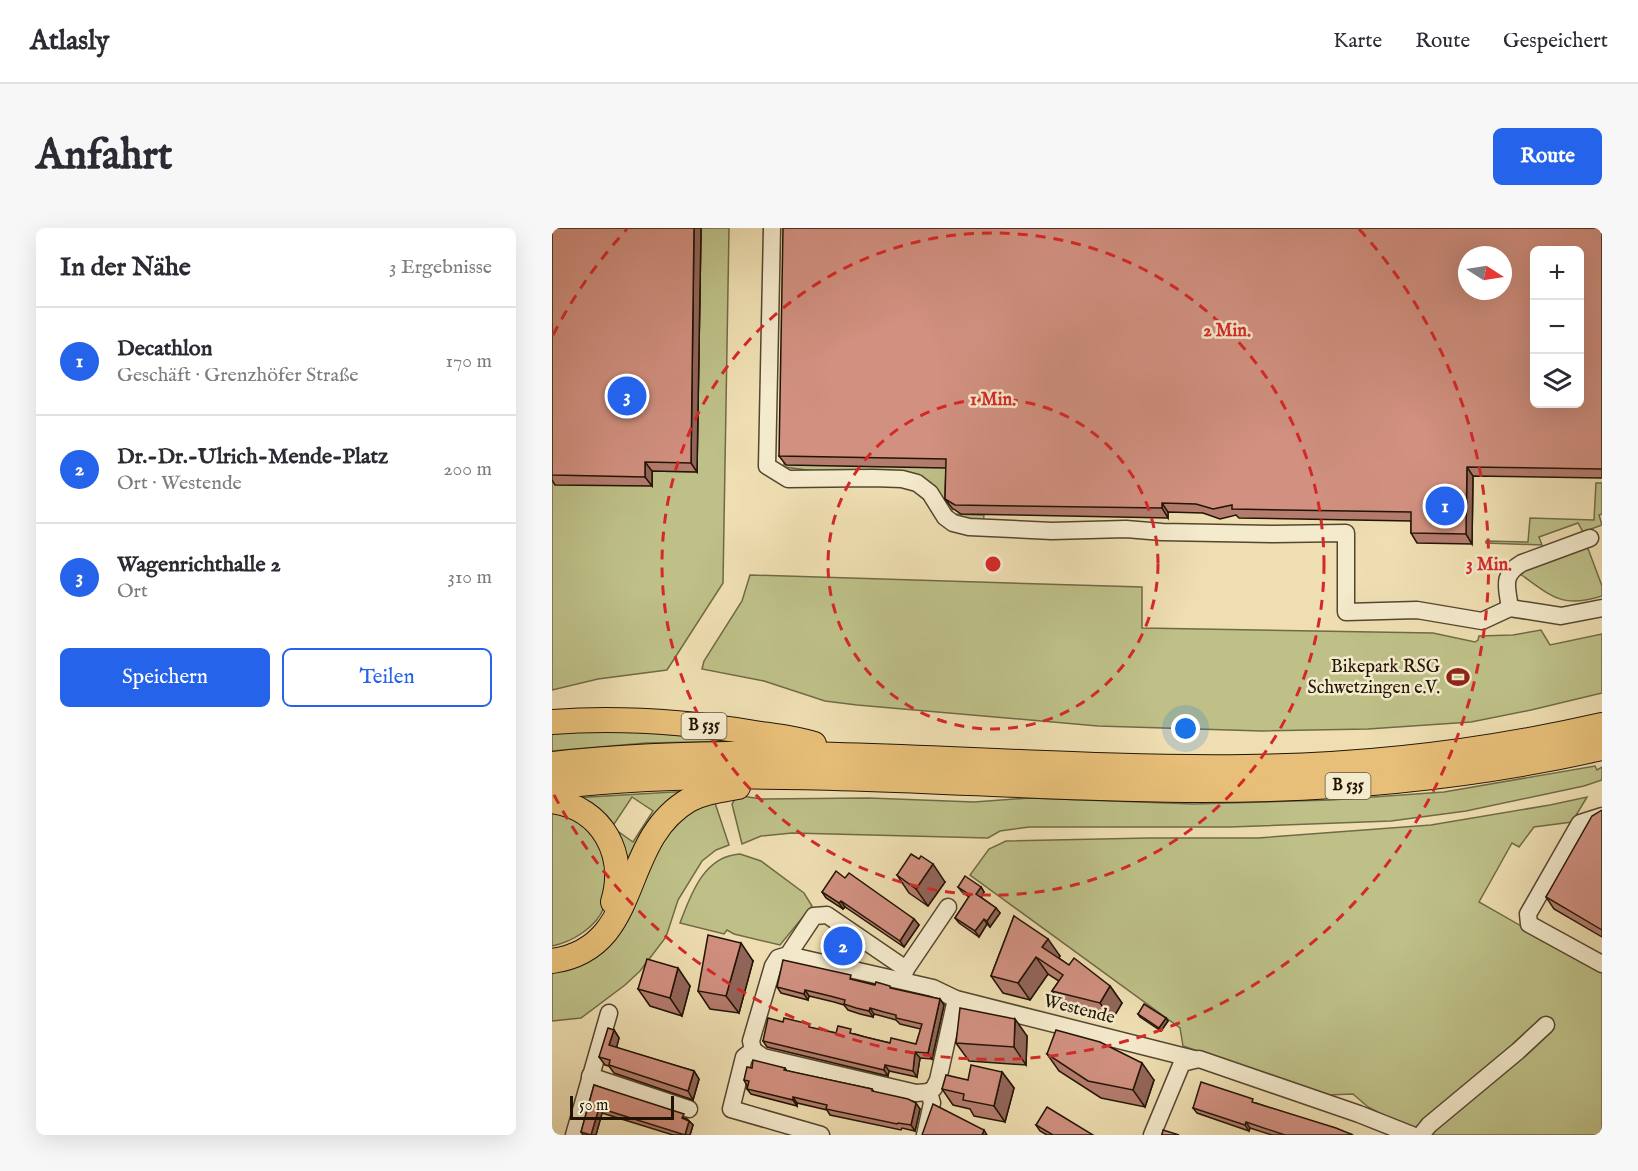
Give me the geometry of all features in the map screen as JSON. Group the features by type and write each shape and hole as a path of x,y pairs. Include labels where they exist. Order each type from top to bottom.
{"highway":[{"name":"B 535","path":"552,722 616,720 686,724 803,741 854,755"},
{"name":"B 535","path":"552,764 673,755 854,755 1092,765 1296,766 1432,756 1509,744 1602,725"},
{"name":"B 535","path":"552,787 673,778 796,777 1102,788 1282,789 1442,777 1602,748"},
{"name":"B 535","path":"552,961 577,954 605,934 618,915 649,841 664,821 680,806 710,792 796,777"},
{"path":"552,801 578,810 593,819 611,842 618,870 618,887 606,918 583,940 568,948 552,952"}],"street":[{"path":"772,228 767,466 788,478 902,479 917,483 930,493 945,517 953,523 969,527 1052,531 1126,529 1264,534 1346,533 1346,612 1417,610 1482,621 1510,608 1560,616 1602,608"},
{"path":"1510,608 1506,582 1512,569 1522,563 1590,538"},
{"path":"1602,816 1580,823 1528,914 1529,924 1602,964"},
{"path":"904,975 948,907"},
{"name":"Westende","path":"788,955 814,916 827,915 904,975 956,999 1196,1059 1359,1114 1412,1135"},
{"name":"Westende","path":"821,1135 731,1109 744,1057 753,1050 752,1041 773,966 778,958 788,955 904,975"},
{"path":"753,1050 763,1057 922,1094 934,1088 938,1080 956,999"},
{"path":"574,1135 609,1013"},
{"path":"1421,1135 1428,1125 1518,1051 1546,1024"},
{"path":"1152,1135 1182,1063 1196,1059"},
{"path":"590,1076 689,1109"},
{"path":"925,1135 932,1103 929,1092"}],"green space":[{"path":"701,228 729,228 723,583 667,670 598,679 552,690 552,319 652,485 652,471 697,472"},
{"path":"788,228 953,468 952,514 984,515 983,523 953,519 929,486 784,467"},
{"path":"1596,483 1602,483 1602,514 1599,515 1602,525 1583,532 1578,523 1539,537 1542,545 1486,543 1486,541 1528,542 1530,518 1594,520"},
{"path":"1587,546 1602,586 1602,596 1588,600 1566,601 1549,594 1520,574 1520,571"},
{"path":"750,575 1142,587 1142,628 1433,633 1475,642 1479,636 1513,635 1541,630 1550,645 1602,634 1602,693 1471,722 1368,729 1262,731 1098,726 825,701 764,681 702,669 704,661 742,601"},
{"path":"601,726 747,741 646,743 552,751 552,728"},
{"path":"1595,766 1597,770 1602,767 1602,780 1584,786 1466,811 1391,821 1230,827 1029,827 1000,831 988,838 792,833 761,836 742,844 732,804 741,796 762,799 869,798 974,802 1030,798 1194,804 1331,800 1444,792"},
{"path":"690,791 629,872 572,798","holes":["632,797 653,811 633,842 612,827"]},
{"path":"713,797 729,845 716,850 702,861 678,900 666,937 640,971 581,1018 552,1021 552,968 577,961 669,823"},
{"path":"1587,797 1572,822 1534,827 1519,847 1512,843 1479,902 1602,972 1602,1129 1599,1135 1434,1135 1385,1116 1368,1107 1353,1094 1327,1095 1183,1046 1180,1028 970,875 989,849 1006,841 1258,838 1431,825"},
{"path":"552,807 579,817 606,849 606,888 604,907 596,921 568,941 552,946"},
{"path":"740,854 761,861 804,893 812,906 780,945 734,934 727,930 724,934 680,923 694,889 708,869 728,856"}],"building":[{"path":"552,228 694,228 691,463 645,462 645,477 552,475"},
{"path":"783,228 1602,228 1602,469 1467,467 1466,534 1411,533 1411,512 1232,509 1232,505 1213,509 1196,504 1162,503 1162,508 955,505 945,499 946,459 779,456"},
{"path":"1602,810 1602,930 1546,897 1592,816"},
{"path":"911,854 919,859 921,856 933,864 916,889 897,875"},
{"path":"836,871 845,878 849,873 914,919 900,941 841,901 839,903 822,892"},
{"path":"965,876 981,887 976,894 996,908 987,921 984,919 975,931 955,918 970,895 958,887"},
{"path":"1014,916 1048,939 1042,947 1069,965 1074,958 1110,986 1100,1003 1052,991 1063,975 1036,957 1018,983 991,976"},
{"path":"708,935 741,943 726,996 698,991"},
{"path":"647,959 678,968 670,998 638,989"},
{"path":"783,960 851,975 850,979 875,985 876,982 890,986 890,988 940,999 928,1053 915,1052 913,1071 885,1065 884,1070 763,1041 768,1018 783,1022 784,1018 836,1033 838,1026 851,1029 850,1033 890,1043 891,1038 916,1044 922,1024 896,1018 896,1015 870,1008 869,1011 856,1008 844,1004 845,1000 830,996 805,990 804,994 777,987"},
{"path":"1144,1004 1166,1018 1159,1028 1138,1014"},
{"path":"960,1008 1015,1019 1014,1047 956,1043"},
{"path":"608,1028 614,1030 609,1045 694,1071 688,1091 609,1065 610,1060 599,1057"},
{"path":"1056,1030 1100,1042 1142,1063 1133,1090 1088,1081 1047,1054"},
{"path":"753,1060 785,1068 784,1070 908,1099 916,1103 911,1125 826,1109 827,1105 747,1089 749,1081 744,1080 747,1067 752,1068"},
{"path":"971,1065 1002,1072 994,1106 963,1100 964,1094 942,1089 946,1075 968,1080"},
{"path":"1201,1082 1253,1099 1252,1102 1353,1135 1285,1135 1193,1108"},
{"path":"594,1085 684,1114 682,1118 689,1121 685,1135 599,1108 591,1135 581,1132"},
{"path":"933,1104 984,1130 982,1135 922,1135"},
{"path":"1047,1107 1093,1135 1053,1135 1036,1125"},
{"path":"1163,1130 1179,1135 1162,1135"}],"place":[{"name":"Wagenrichthalle 2","path":"627,396"},
{"name":"Decathlon","path":"1445,506"},
{"name":"Bikepark RSG Schwetzingen e.V.","path":"1458,677"},
{"name":"Dr.-Dr.-Ulrich-Mende-Platz","path":"843,946"}]}
